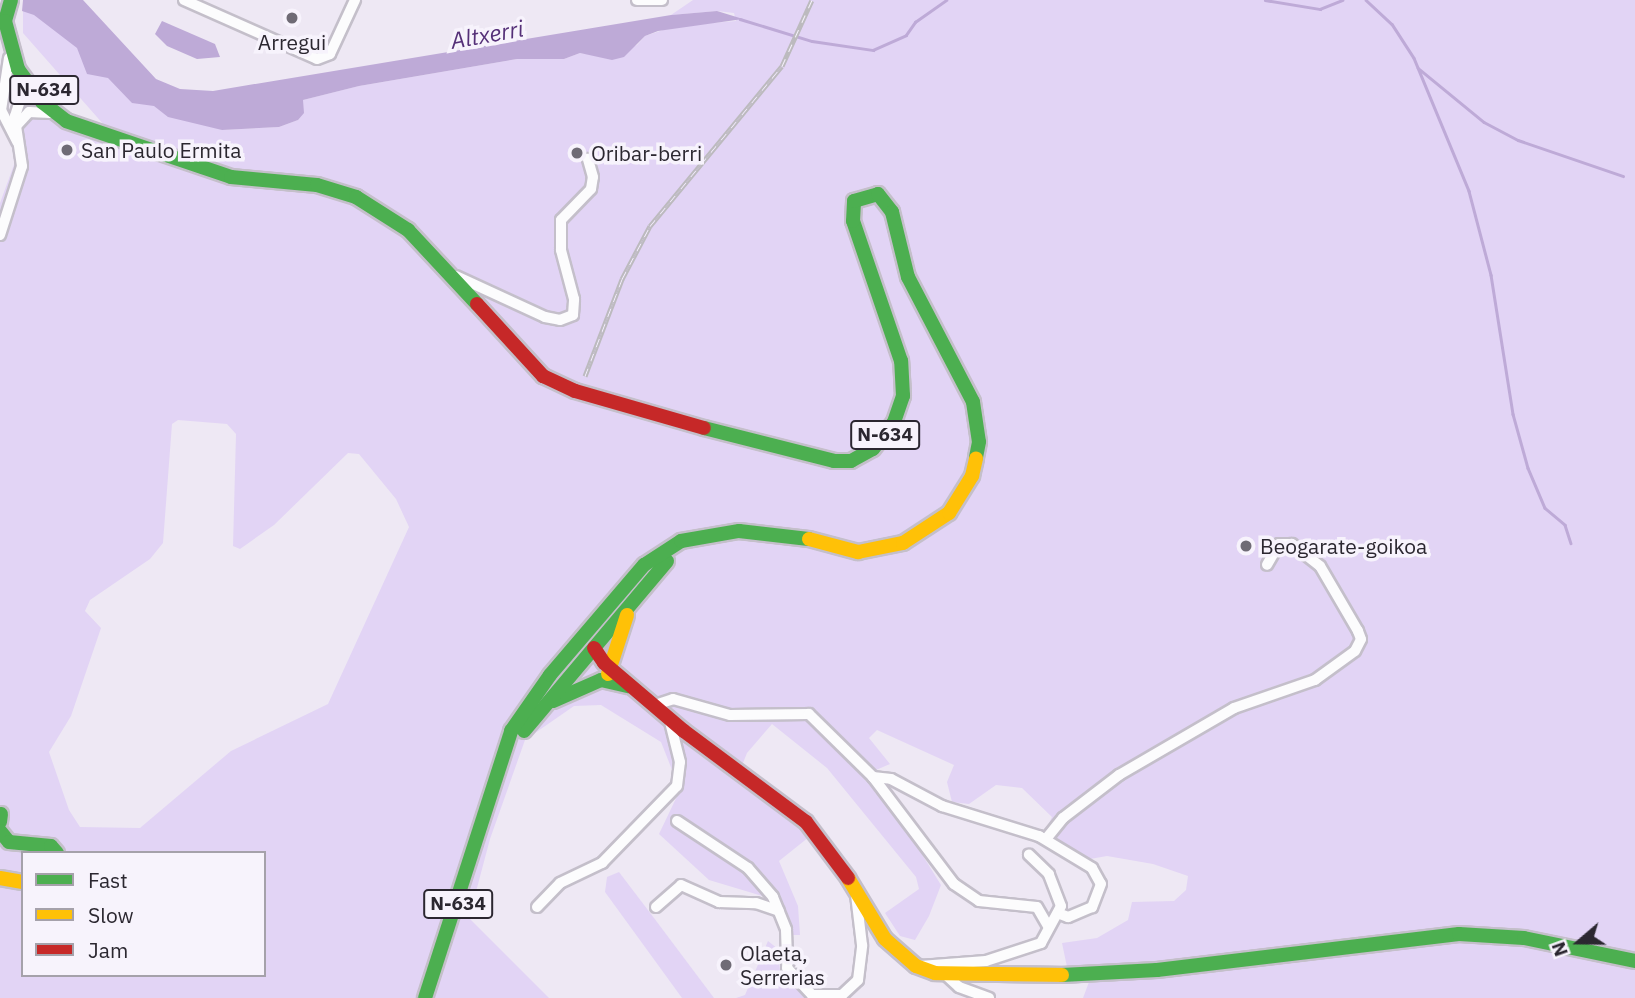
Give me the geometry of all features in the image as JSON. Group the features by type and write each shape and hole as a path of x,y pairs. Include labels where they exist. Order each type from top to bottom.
{"main road":[{"name":"N-634","path":"11,0 5,21 26,82 54,114 83,128 231,177 338,190 384,212 450,274 534,369 554,381 764,445 851,461 873,449 888,433 903,396 901,361 853,221 854,201 871,193 884,199 892,212 908,277 973,402 979,442 972,477 949,513 903,543 880,550 858,552 765,530 720,534 663,548 623,590 534,696 499,758 439,967 425,998"},
{"name":"N-634","path":"15,49 41,87 70,114 127,141"},
{"name":"N-634","path":"486,807 520,736 633,601 670,559 720,534"},
{"path":"623,590 594,632 594,648 610,671 637,689 669,718 806,822 835,856 856,895 885,939 917,966 945,974 1157,970 1459,934 1524,937 1635,961"},
{"path":"610,671 616,642 633,601"},
{"path":"534,696 577,653 594,648"},
{"path":"541,710 557,697 610,671"},
{"path":"0,822 1,814"},
{"path":"0,831 9,842 51,846 55,851"},
{"path":"0,878 21,882"}],"street":[{"path":"184,0 317,59 330,54 355,0"},
{"path":"637,0 662,0"},
{"path":"0,235 23,156 1,102 15,49"},
{"path":"11,125 8,90 18,81 26,82 55,107 70,114"},
{"path":"11,125 26,82"},
{"path":"11,125 29,113 54,114"},
{"path":"450,274 545,317 560,320 573,315 574,299 561,250 561,220 590,189 593,177 588,159"},
{"path":"1046,839 1073,809 1119,775 1234,708 1315,680 1355,651 1361,639 1358,631 1320,566 1293,544 1279,544 1266,565"},
{"path":"655,705 678,699 730,715 809,714 873,777 954,884 979,901 1037,907 1048,926"},
{"path":"537,907 560,883 602,863 677,786 680,762 669,718"},
{"path":"873,777 891,779 943,806 1046,839 1054,848 1092,868 1101,884 1092,907 1068,917 1060,914"},
{"path":"677,821 748,868 779,911 786,930 784,954 794,978 812,995 842,995 858,980 862,960 856,895"},
{"path":"1029,855 1049,874 1060,914"},
{"path":"656,907 681,885 719,902 756,903 779,911"},
{"path":"917,966 973,963 1028,950 1041,943 1048,926 1060,914"},
{"path":"945,974 959,987 989,998"}],"shaded area":[{"path":"23,0 222,130 279,127 298,120 303,100 359,86 517,59 564,59 580,53 608,57 637,45 645,36 675,26 736,21 734,13 717,11 671,15 693,0 1635,0 1635,998 1083,998 1089,982 1067,967 1062,943 1097,938 1128,920 1132,902 1174,901 1186,890 1188,876 1153,864 1107,856 1090,859 1053,841 1047,827 1052,817 1022,788 996,785 969,804 952,802 947,782 954,765 877,730 869,738 890,764 862,776 902,822 941,885 929,916 915,940 900,936 885,913 919,889 916,877 827,768 772,724 747,753 737,778 809,837 779,861 798,906 800,935 781,935 766,897 709,880 659,834 680,790 661,742 601,705 574,706 525,740 490,839 469,918 549,998 0,998 0,203 15,162 12,145 29,116 104,125 23,33","holes":["178,420 227,424 236,434 233,546 240,549 274,525 348,453 359,454 396,499 409,527 328,704 231,751 140,828 80,827 69,810 49,752 71,716 101,628 85,611 90,600 150,559 163,543 172,424"]},
{"path":"23,0 83,0 156,79 180,89 213,91 671,15 717,11 743,19 658,31 645,36 624,57 612,60 580,53 564,59 517,59 359,86 303,100 304,113 298,120 279,127 222,130 168,117 154,106 132,103 108,78 87,74 77,48 34,15 22,11"},
{"path":"162,21 215,44 220,57 197,59 167,46 155,34"},
{"path":"619,872 714,998 682,998 605,892 607,877"},
{"path":"768,941 778,949 780,971 810,998 736,998 745,995"}],"waterway":[{"name":"Altxerri","path":"740,19 812,41 873,50 906,35 915,22 946,0"},
{"name":"Altxerri","path":"1265,0 1320,9 1342,0"},
{"path":"1366,0 1392,24 1414,58 1469,191 1491,275 1513,414 1528,468 1545,508 1565,525 1571,543"},
{"path":"1418,68 1484,122 1518,140 1623,176"}],"railway":[{"path":"585,376 622,279 650,226 782,66 812,0"}],"traffic: fast":[{"path":"11,0 5,21 18,69 42,102 66,121 231,177 317,185 356,197 408,230 477,304"},
{"path":"704,428 834,461 851,461 873,449 894,422 903,396 901,361 853,221 854,201 878,194 892,212 908,277 973,402 979,442 976,458"},
{"path":"425,998 511,731 550,675 644,565 681,541 739,531 809,539"},
{"path":"524,731 667,561"},
{"path":"553,701 601,680 628,686"},
{"path":"0,822 1,814"},
{"path":"0,831 9,842 51,846 55,851"},
{"path":"1062,975 1157,970 1459,934 1524,938 1635,961"}],"traffic: slow":[{"path":"809,539 858,552 903,543 949,513 972,476 976,458"},
{"path":"608,674 627,615"},
{"path":"0,878 21,882"},
{"path":"848,878 885,939 916,966 935,973 1062,975"}],"traffic: jam":[{"path":"477,304 543,376 575,391 704,428"},
{"path":"594,648 604,663 684,731 806,822 848,878"}],"place":[{"name":"Arregui","path":"292,18"},
{"name":"San Paulo Ermita","path":"67,150"},
{"name":"Oribar-berri","path":"577,153"},
{"name":"Beogarate-goikoa","path":"1246,546"},
{"name":"Olaeta, Serrerias","path":"726,965"}]}
